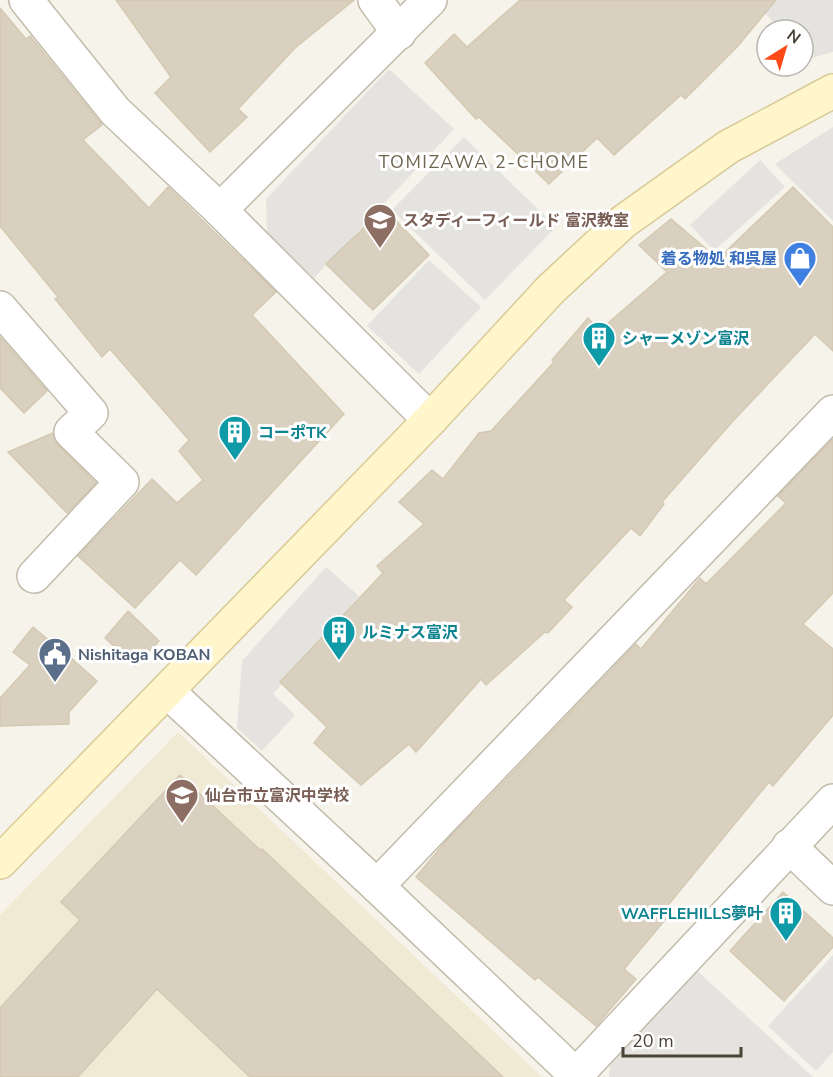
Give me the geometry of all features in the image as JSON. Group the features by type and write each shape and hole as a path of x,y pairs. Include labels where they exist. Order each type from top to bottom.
{"street":[{"path":"26,0 115,111 220,210 430,420"},
{"path":"375,0 399,33"},
{"path":"220,210 430,0"},
{"path":"0,862 430,420 550,290 623,222 728,147 833,91"},
{"path":"0,308 91,413 71,432 122,482 34,576"},
{"path":"377,886 833,412"},
{"path":"167,691 577,1076 833,801"},
{"path":"789,846 833,888"}],"shaded area":[{"path":"753,0 833,0 833,52 815,57 815,18 770,18"},
{"path":"389,69 454,129 314,278 267,233 266,199"},
{"path":"833,127 833,221 775,164"},
{"path":"464,137 556,227 485,300 392,210"},
{"path":"760,160 785,187 714,251 690,225"},
{"path":"429,260 481,307 419,374 367,326"},
{"path":"326,567 359,596 273,694 295,715 262,751 237,728 242,661"},
{"name":"仙台市立富沢中学校","path":"178,732 542,1077 0,1077 0,915"},
{"path":"833,955 833,1052 816,1071 768,1026"},
{"path":"692,966 813,1077 609,1077 610,1056"}],"building":[{"path":"116,0 354,0 295,48 238,109 247,117 210,152 155,93 171,77"},
{"path":"520,0 776,0 761,18 755,18 755,25 737,47 685,99 681,95 614,155 597,138 549,184 479,117 476,119 425,63 454,34 467,47"},
{"path":"0,8 26,39 30,36 102,125 83,140 149,208 168,187 276,292 252,315 344,414 196,575 180,560 135,608 78,556 152,479 177,503 203,480 179,451 189,440 110,349 102,357 55,299 58,297 0,226"},
{"path":"793,187 833,227 833,351 815,334 733,421 662,502 664,504 640,536 631,528 564,600 572,607 548,633 545,632 486,685 481,679 416,752 409,744 361,785 314,743 327,727 280,682 383,573 377,566 424,524 399,502 432,470 443,479 479,433 491,431 554,362 552,360 588,318 600,330 667,272 639,245 671,219 718,259"},
{"path":"384,208 429,255 373,310 326,264"},
{"path":"0,337 47,391 24,413 0,388"},
{"path":"53,433 58,445 96,483 67,513 8,452"},
{"path":"833,439 833,593 803,624 833,649 833,715 773,786 769,782 664,910 670,914 624,969 636,979 596,1026 538,977 535,980 416,877 447,840 636,644 641,649 700,578 706,584 786,503 778,496"},
{"path":"128,611 159,641 135,666 105,638"},
{"name":"Nishitaga KOBAN","path":"33,627 97,681 69,712 69,724 0,726 0,698 30,665 13,652"},
{"name":"仙台市立富沢中学校","path":"180,775 260,850 262,849 503,1077 250,1077 157,989 78,1077 0,1077 0,1008 80,920 61,902"},
{"name":"WAFFLEHILLS夢叶","path":"783,892 833,938 833,947 784,1001 730,951"}],"place":[{"name":"スタディーフィールド 富沢教室","path":"380,249"},
{"name":"着る物処 和呉屋","path":"800,287"},
{"name":"シャーメゾン富沢","path":"599,367"},
{"name":"コーポTK","path":"235,461"},
{"name":"ルミナス富沢","path":"339,661"},
{"name":"Nishitaga KOBAN","path":"55,683"},
{"name":"仙台市立富沢中学校","path":"182,824"},
{"name":"WAFFLEHILLS夢叶","path":"786,942"}],"district":[{"name":"TOMIZAWA 2-CHOME","path":"484,162"}]}
